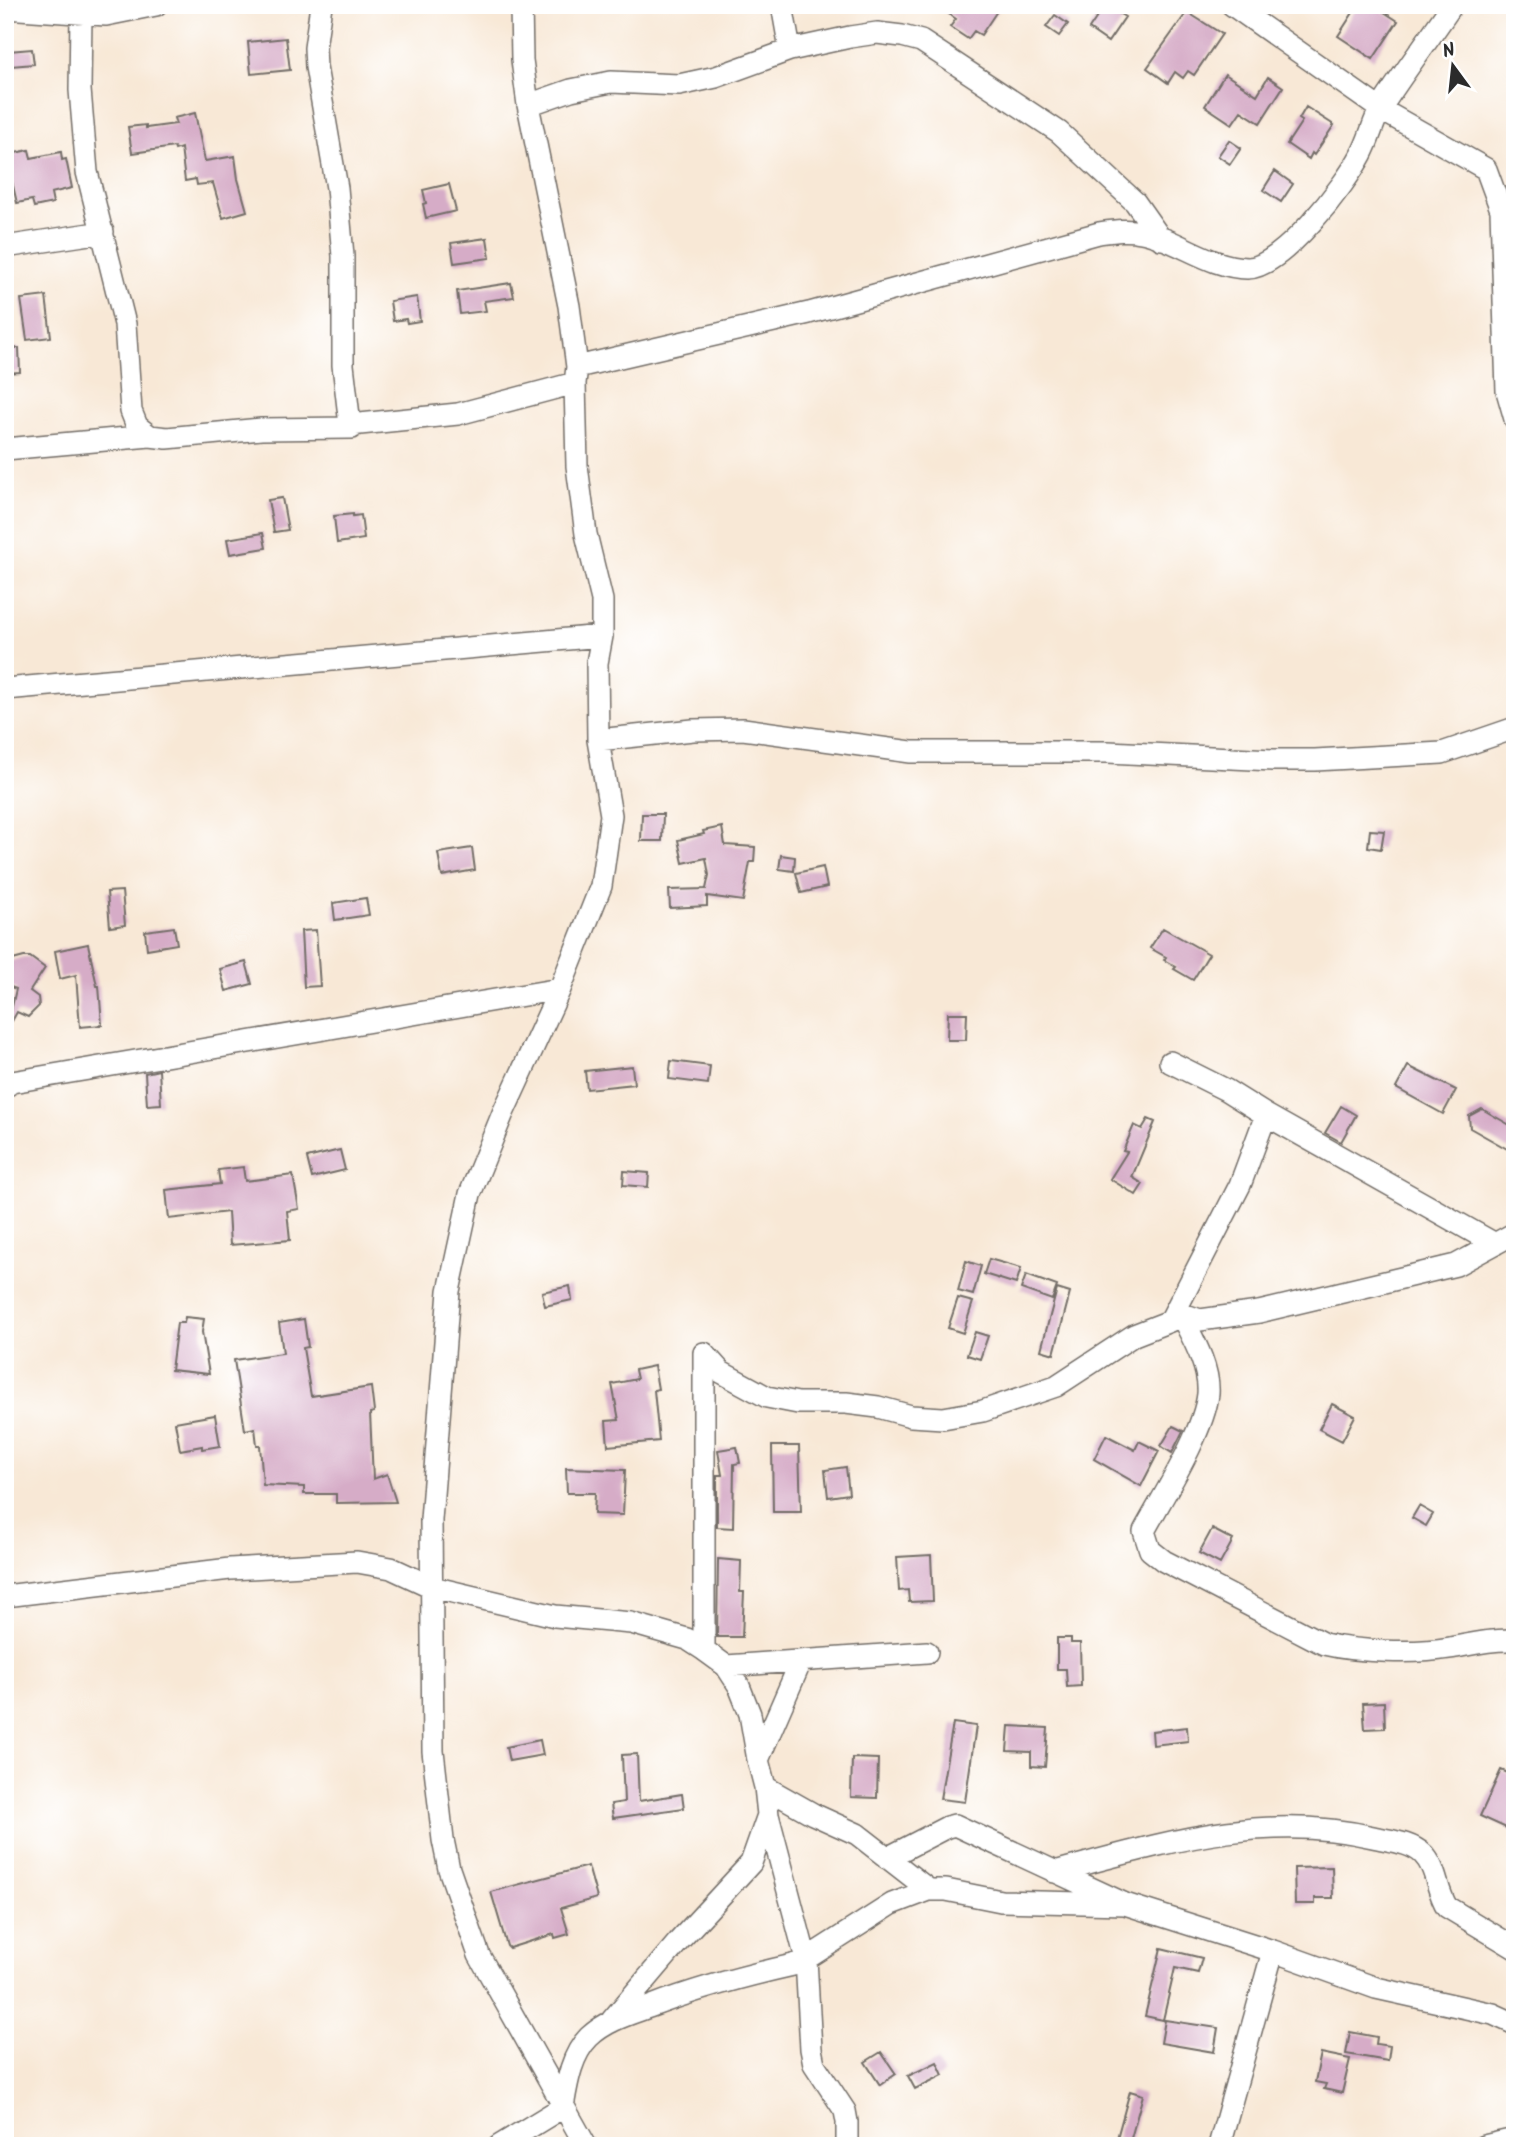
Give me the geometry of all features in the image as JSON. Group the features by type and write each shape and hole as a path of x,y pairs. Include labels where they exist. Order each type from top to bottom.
{"street":[{"path":"5,8 106,15 156,5"},
{"path":"5,449 261,429 352,428 343,365 343,256 337,188 316,67 315,48 321,5"},
{"path":"521,5 522,60 528,105 569,306 576,375 577,466 586,534 602,600 602,636 597,663 598,740 611,815 601,886 560,989 503,1113 470,1194 450,1291 431,1520 433,1751 449,1869 479,1955 586,2146"},
{"path":"782,5 790,50"},
{"path":"1232,5 1380,109 1486,169 1501,210 1507,391 1515,419"},
{"path":"350,425 458,414 576,375 1099,233 1127,229 1145,232 1229,266 1250,268 1262,264 1279,254 1311,225 1339,188 1361,155 1380,109 1452,5"},
{"path":"81,15 80,90 88,172 125,324 131,411 138,426 150,436"},
{"path":"528,105 570,90 611,82 679,85 716,77 790,50 877,33 902,36 921,41 1059,132 1135,202 1161,239"},
{"path":"5,247 103,232"},
{"path":"5,689 602,636"},
{"path":"598,740 693,730 743,729 911,752 1108,752 1273,760 1442,754 1515,728"},
{"path":"5,1087 12,1082 560,989"},
{"path":"1170,1062 1226,1090 1266,1115 1509,1237"},
{"path":"704,1650 704,1353 721,1372 767,1397 798,1403 846,1403 878,1407 911,1416 943,1418 983,1411 1056,1386 1134,1335 1170,1321 1178,1313 1240,1185 1266,1115"},
{"path":"1178,1313 1200,1320 1259,1312 1455,1265 1509,1237"},
{"path":"1178,1313 1199,1353 1208,1393 1200,1425 1144,1531 1150,1550 1177,1567 1324,1644 1345,1650 1433,1650 1486,1641 1515,1640"},
{"path":"5,1596 230,1569 357,1562 391,1568 432,1587 555,1616 631,1623 687,1639 704,1650 726,1666 739,1686 750,1714 768,1815 806,1959 813,2056 818,2072 845,2111 846,2146"},
{"path":"726,1666 927,1651"},
{"path":"758,1760 801,1661"},
{"path":"765,1787 813,1814 858,1834 929,1890"},
{"path":"563,2107 568,2074 588,2038 611,2021 679,1941 751,1863 768,1815"},
{"path":"887,1858 955,1825 1125,1904 1273,1951 1376,1988 1493,2014 1515,2024"},
{"path":"1054,1872 1186,1838 1285,1827 1338,1829 1412,1846 1424,1855 1432,1866 1442,1899 1447,1906 1515,1948"},
{"path":"611,2021 705,1986 793,1965 892,1905 929,1890 946,1890 1001,1901 1125,1904"},
{"path":"1222,2145 1273,1951"},
{"path":"499,2146 563,2107"},
{"path":"1484,2146 1515,2139"}],"building":[{"path":"936,5 1001,5 981,35 974,31 968,39 950,27 956,19"},
{"path":"1105,5 1125,17 1108,42 1089,29"},
{"path":"1358,5 1373,5 1398,21 1373,59 1338,36"},
{"path":"1187,12 1222,34 1194,75 1188,71 1183,78 1175,72 1168,83 1147,68"},
{"path":"1055,15 1068,24 1059,36 1046,27"},
{"path":"286,38 290,70 251,74 248,42"},
{"path":"32,49 34,64 11,66 9,51"},
{"path":"1225,74 1257,95 1268,77 1283,87 1260,123 1241,111 1232,124 1205,106"},
{"path":"1306,107 1334,125 1309,159 1287,144 1302,121 1299,119"},
{"path":"195,113 205,161 235,156 247,211 223,218 213,183 197,185 196,179 185,181 181,148 132,153 128,127 146,125 146,128 176,124 174,118"},
{"path":"1229,140 1241,148 1230,164 1218,156"},
{"path":"29,150 31,158 61,152 62,160 66,159 72,188 51,193 53,203 34,207 32,200 17,203 6,155"},
{"path":"1275,171 1293,184 1281,202 1263,190"},
{"path":"449,184 456,211 426,218 423,190"},
{"path":"487,238 490,258 454,263 451,243"},
{"path":"511,283 514,297 484,301 486,311 460,314 457,291"},
{"path":"46,296 51,337 27,340 21,299"},
{"path":"417,297 420,321 393,321 390,301"},
{"path":"5,348 19,348 20,372 5,373"},
{"path":"282,498 288,530 274,532 268,500"},
{"path":"361,515 364,539 337,543 334,516"},
{"path":"263,533 266,548 230,554 227,539"},
{"path":"642,814 663,814 662,841 641,841"},
{"path":"722,827 725,845 755,847 754,862 750,862 743,901 707,896 707,906 670,908 669,890 706,889 709,875 706,858 683,863 678,840"},
{"path":"1370,830 1384,831 1381,849 1368,847"},
{"path":"472,848 475,870 442,876 438,853"},
{"path":"781,855 795,857 794,871 779,869"},
{"path":"823,867 827,887 801,893 796,873"},
{"path":"122,891 125,925 110,927 107,892"},
{"path":"366,898 369,915 335,920 333,903"},
{"path":"174,927 177,944 147,949 145,931"},
{"path":"1163,928 1209,954 1193,980 1174,969 1176,967 1164,960 1166,957 1150,948"},
{"path":"316,930 320,986 304,987 301,931"},
{"path":"88,944 99,986 102,1025 80,1027 76,975 60,979 55,951"},
{"path":"30,957 45,968 30,991 38,997 39,1006 28,1017 17,1012 12,1021 9,1020 16,989 5,985 5,967 13,960"},
{"path":"246,962 252,984 226,991 220,969"},
{"path":"948,1013 967,1013 966,1040 947,1040"},
{"path":"671,1061 710,1066 708,1084 669,1079"},
{"path":"632,1066 634,1084 587,1089 585,1071"},
{"path":"1408,1066 1456,1090 1443,1114 1396,1088"},
{"path":"159,1070 161,1104 147,1105 145,1073"},
{"path":"1341,1106 1356,1115 1341,1142 1325,1133"},
{"path":"1482,1109 1515,1128 1515,1139 1509,1150 1470,1128 1469,1116"},
{"path":"1148,1119 1155,1122 1132,1177 1143,1184 1136,1195 1110,1179 1127,1152 1123,1151 1134,1125 1142,1129"},
{"path":"340,1150 345,1170 312,1178 307,1158"},
{"path":"243,1167 245,1181 293,1175 299,1209 287,1211 290,1240 230,1245 228,1212 169,1219 166,1190 220,1184 218,1170"},
{"path":"624,1171 649,1173 648,1187 623,1185"},
{"path":"989,1259 1021,1268 1016,1284 984,1274"},
{"path":"966,1261 981,1266 973,1295 958,1291"},
{"path":"1026,1275 1057,1286 1052,1300 1021,1289"},
{"path":"570,1286 572,1300 545,1306 542,1292"},
{"path":"1057,1289 1070,1293 1054,1354 1041,1350"},
{"path":"958,1298 973,1302 963,1333 948,1328"},
{"path":"185,1317 204,1319 202,1332 209,1374 171,1370 177,1323 184,1323"},
{"path":"304,1319 308,1347 303,1348 311,1396 371,1387 374,1412 370,1413 373,1479 387,1474 396,1502 336,1503 336,1494 304,1494 304,1487 263,1485 260,1445 257,1445 255,1428 245,1430 234,1360 283,1353 279,1323"},
{"path":"975,1332 988,1336 980,1359 967,1355"},
{"path":"654,1366 658,1389 654,1390 659,1441 608,1446 606,1421 619,1420 612,1384 637,1379 635,1370"},
{"path":"1332,1404 1355,1416 1342,1441 1319,1429"},
{"path":"215,1415 220,1446 180,1450 175,1422"},
{"path":"1173,1426 1183,1431 1172,1453 1161,1446"},
{"path":"1106,1435 1135,1450 1139,1441 1159,1451 1141,1486 1094,1459"},
{"path":"772,1446 799,1446 801,1512 773,1512"},
{"path":"737,1447 740,1463 734,1464 733,1528 717,1527 717,1475 722,1475 718,1450"},
{"path":"846,1467 849,1494 828,1497 825,1470"},
{"path":"566,1468 625,1470 623,1515 594,1514 595,1493 567,1493"},
{"path":"1419,1506 1433,1514 1426,1526 1412,1518"},
{"path":"1212,1529 1233,1540 1220,1564 1199,1553"},
{"path":"931,1555 933,1601 909,1602 908,1590 899,1591 897,1557"},
{"path":"718,1559 741,1561 740,1592 744,1592 742,1637 717,1637"},
{"path":"1057,1638 1071,1638 1071,1643 1080,1643 1081,1686 1067,1687 1066,1669 1057,1669"},
{"path":"1384,1702 1385,1728 1365,1729 1363,1703"},
{"path":"953,1723 976,1726 965,1802 940,1799"},
{"path":"1009,1726 1048,1728 1045,1767 1031,1766 1031,1752 1007,1751"},
{"path":"1187,1727 1188,1741 1153,1745 1152,1731"},
{"path":"540,1740 543,1755 509,1761 506,1747"},
{"path":"637,1754 639,1801 682,1794 684,1808 613,1818 611,1804 624,1802 622,1755"},
{"path":"852,1758 878,1759 877,1798 851,1797"},
{"path":"1501,1770 1515,1776 1515,1832 1480,1816"},
{"path":"588,1866 597,1898 561,1908 569,1934 555,1938 554,1934 509,1948 491,1892"},
{"path":"1332,1867 1333,1898 1315,1898 1315,1904 1295,1904 1294,1868"},
{"path":"1161,1948 1202,1958 1198,1973 1175,1968 1163,2020 1145,2016"},
{"path":"1165,2020 1218,2028 1214,2052 1161,2043"},
{"path":"1350,2032 1377,2037 1376,2044 1390,2046 1388,2061 1346,2054"},
{"path":"881,2052 896,2074 880,2085 865,2062"},
{"path":"1321,2053 1350,2059 1342,2093 1324,2089 1326,2084 1315,2082"},
{"path":"937,2062 943,2075 915,2089 908,2076"},
{"path":"1130,2091 1143,2095 1130,2142 1117,2138"}]}
